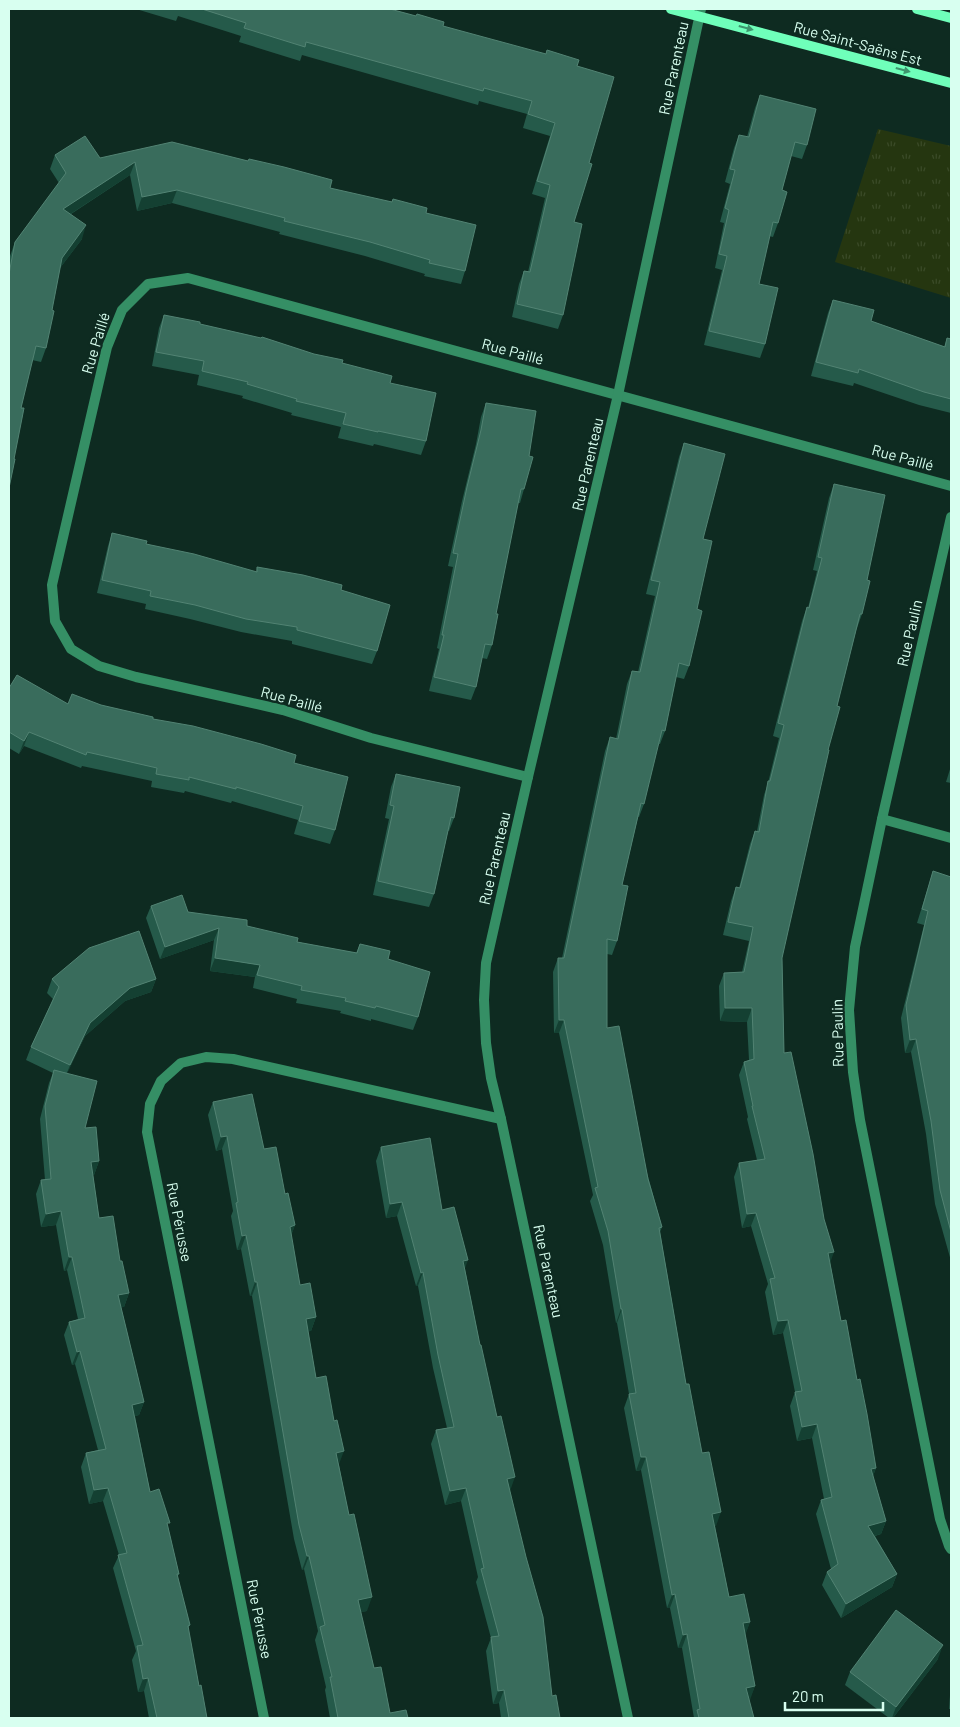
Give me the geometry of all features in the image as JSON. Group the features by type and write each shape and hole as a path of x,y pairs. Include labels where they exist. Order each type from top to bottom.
{"main road":[{"name":"Rue Saint-Saëns Est","path":"671,9 700,12 951,83"},
{"path":"917,9 951,18"}],"street":[{"name":"Rue Parenteau","path":"628,1718 491,1078 486,1043 484,1000 486,963 618,395 700,12"},
{"name":"Rue Paillé","path":"528,777 370,738 283,710 136,677 99,666 71,648 55,621 52,585 105,356 122,310 148,284 188,278 951,486"},
{"name":"Rue Paulin","path":"951,517 882,819 855,947 849,1010 853,1072 860,1120 940,1520 951,1549"},
{"path":"882,819 951,838"},
{"name":"Rue Pérusse","path":"264,1718 147,1132 150,1104 161,1081 181,1063 206,1056 233,1059 501,1119"}],"green space":[{"path":"878,129 951,146 951,298 835,262"}],"building":[{"path":"202,9 390,9 416,16 417,14 444,22 443,26 546,54 547,50 579,60 577,66 614,77 589,163 592,164 574,222 582,224 563,315 517,304 524,271 530,272 550,185 537,181 555,123 528,114 532,101 484,88 483,91 306,42 305,47 244,28 246,23"},
{"path":"760,95 816,109 807,145 795,142 782,190 787,192 778,223 773,222 759,284 778,288 765,344 709,331 727,256 719,254 729,210 725,208 735,170 730,169 739,135 749,137"},
{"path":"85,136 100,158 172,142 248,161 249,159 284,167 332,180 330,188 392,202 393,199 427,208 426,213 476,225 465,271 429,263 430,260 370,242 284,221 285,218 177,190 142,197 135,162 63,209 86,225 62,258 46,348 36,346 21,408 24,408 9,488 9,274 15,242 66,173 55,155"},
{"path":"833,300 874,310 871,321 945,347 947,338 951,339 951,399 924,392 859,369 858,373 816,362"},
{"path":"164,315 262,337 314,354 343,360 342,363 392,376 390,383 436,393 426,441 343,424 346,413 296,401 297,399 247,384 248,382 202,371 204,361 156,352"},
{"path":"486,403 536,411 529,456 533,457 524,489 521,489 496,614 498,614 492,645 485,644 476,687 434,677 444,635 442,635 458,554 453,553"},
{"path":"684,443 725,454 703,539 712,541 697,609 702,611 689,666 679,663 665,731 662,730 644,804 641,803 622,885 628,886 617,941 607,939 607,1028 619,1026 648,1179 662,1227 659,1228 686,1384 689,1384 702,1453 709,1452 721,1512 712,1514 729,1597 744,1594 750,1622 743,1623 755,1686 746,1688 754,1718 699,1718 697,1710 700,1709 687,1634 683,1635 675,1594 672,1595 646,1457 641,1457 629,1394 636,1393 608,1231 595,1188 598,1187 564,1020 559,1020 558,958 564,958 610,737 618,739 632,671 640,672 660,582 651,580"},
{"path":"834,484 885,495 867,580 870,581 837,706 840,707 828,750 782,958 784,1053 791,1052 813,1154 824,1219 834,1252 828,1253 841,1321 846,1320 857,1380 860,1379 876,1468 871,1469 886,1521 868,1526 897,1574 846,1604 827,1572 838,1564 821,1500 832,1497 817,1424 802,1427 795,1392 802,1391 788,1320 778,1321 770,1279 775,1278 756,1213 747,1214 739,1163 765,1159 744,1062 754,1059 752,1008 725,1008 724,973 744,972 753,927 728,922 736,887 740,888 755,831 759,832 768,781 770,781 784,725 778,723 807,607 809,608 822,558 818,557"},
{"path":"112,533 147,541 146,544 194,554 257,572 257,567 303,575 342,585 341,590 390,605 377,651 297,630 297,627 246,619 195,605 150,596 151,591 102,580"},
{"path":"17,675 68,704 72,694 101,705 153,717 153,719 193,726 261,744 296,755 294,763 348,777 335,830 299,821 303,806 236,787 236,789 189,777 189,780 156,774 157,768 87,752 86,755 29,732 24,741 9,732 9,688"},
{"path":"396,774 460,787 454,818 451,817 434,894 378,881 394,806 390,805"},
{"path":"933,871 951,877 951,1232 940,1190 931,1121 916,1039 910,1040 906,1005 928,911 922,909"},
{"path":"182,895 188,912 247,920 247,926 298,938 297,942 357,953 360,944 390,951 388,959 430,972 418,1017 376,1006 375,1008 345,1001 346,998 301,990 302,986 257,975 260,965 215,958 219,928 165,947 151,906"},
{"path":"139,931 156,979 130,988 90,1023 70,1065 31,1047 59,987 52,979 89,948"},
{"path":"54,1070 97,1081 85,1128 96,1127 99,1161 91,1162 99,1218 113,1216 120,1261 122,1261 129,1293 118,1295 144,1402 132,1405 150,1492 159,1489 170,1523 167,1523 190,1625 188,1626 207,1718 157,1718 148,1678 143,1679 137,1646 143,1645 118,1555 127,1553 108,1488 94,1490 86,1453 106,1449 80,1351 77,1352 69,1322 85,1318 72,1257 69,1257 61,1211 46,1214 41,1180 51,1179 45,1106"},
{"path":"252,1094 264,1149 276,1147 285,1194 288,1193 295,1225 290,1227 300,1285 310,1283 316,1317 306,1319 316,1378 326,1376 334,1421 337,1420 344,1451 336,1453 349,1515 354,1514 372,1597 358,1600 374,1668 381,1667 390,1713 406,1710 408,1718 338,1718 330,1677 332,1677 320,1627 325,1625 309,1556 307,1556 299,1525 257,1282 255,1282 246,1235 242,1236 227,1136 221,1137 213,1102"},
{"path":"430,1138 442,1210 454,1207 468,1260 463,1261 497,1417 501,1416 515,1477 507,1479 543,1617 552,1696 556,1695 560,1718 509,1718 504,1690 498,1691 491,1637 499,1636 481,1569 484,1568 466,1488 450,1491 436,1430 454,1427 438,1355 423,1272 421,1273 402,1202 390,1204 381,1147"},
{"path":"896,1610 943,1645 896,1707 850,1672"}]}
